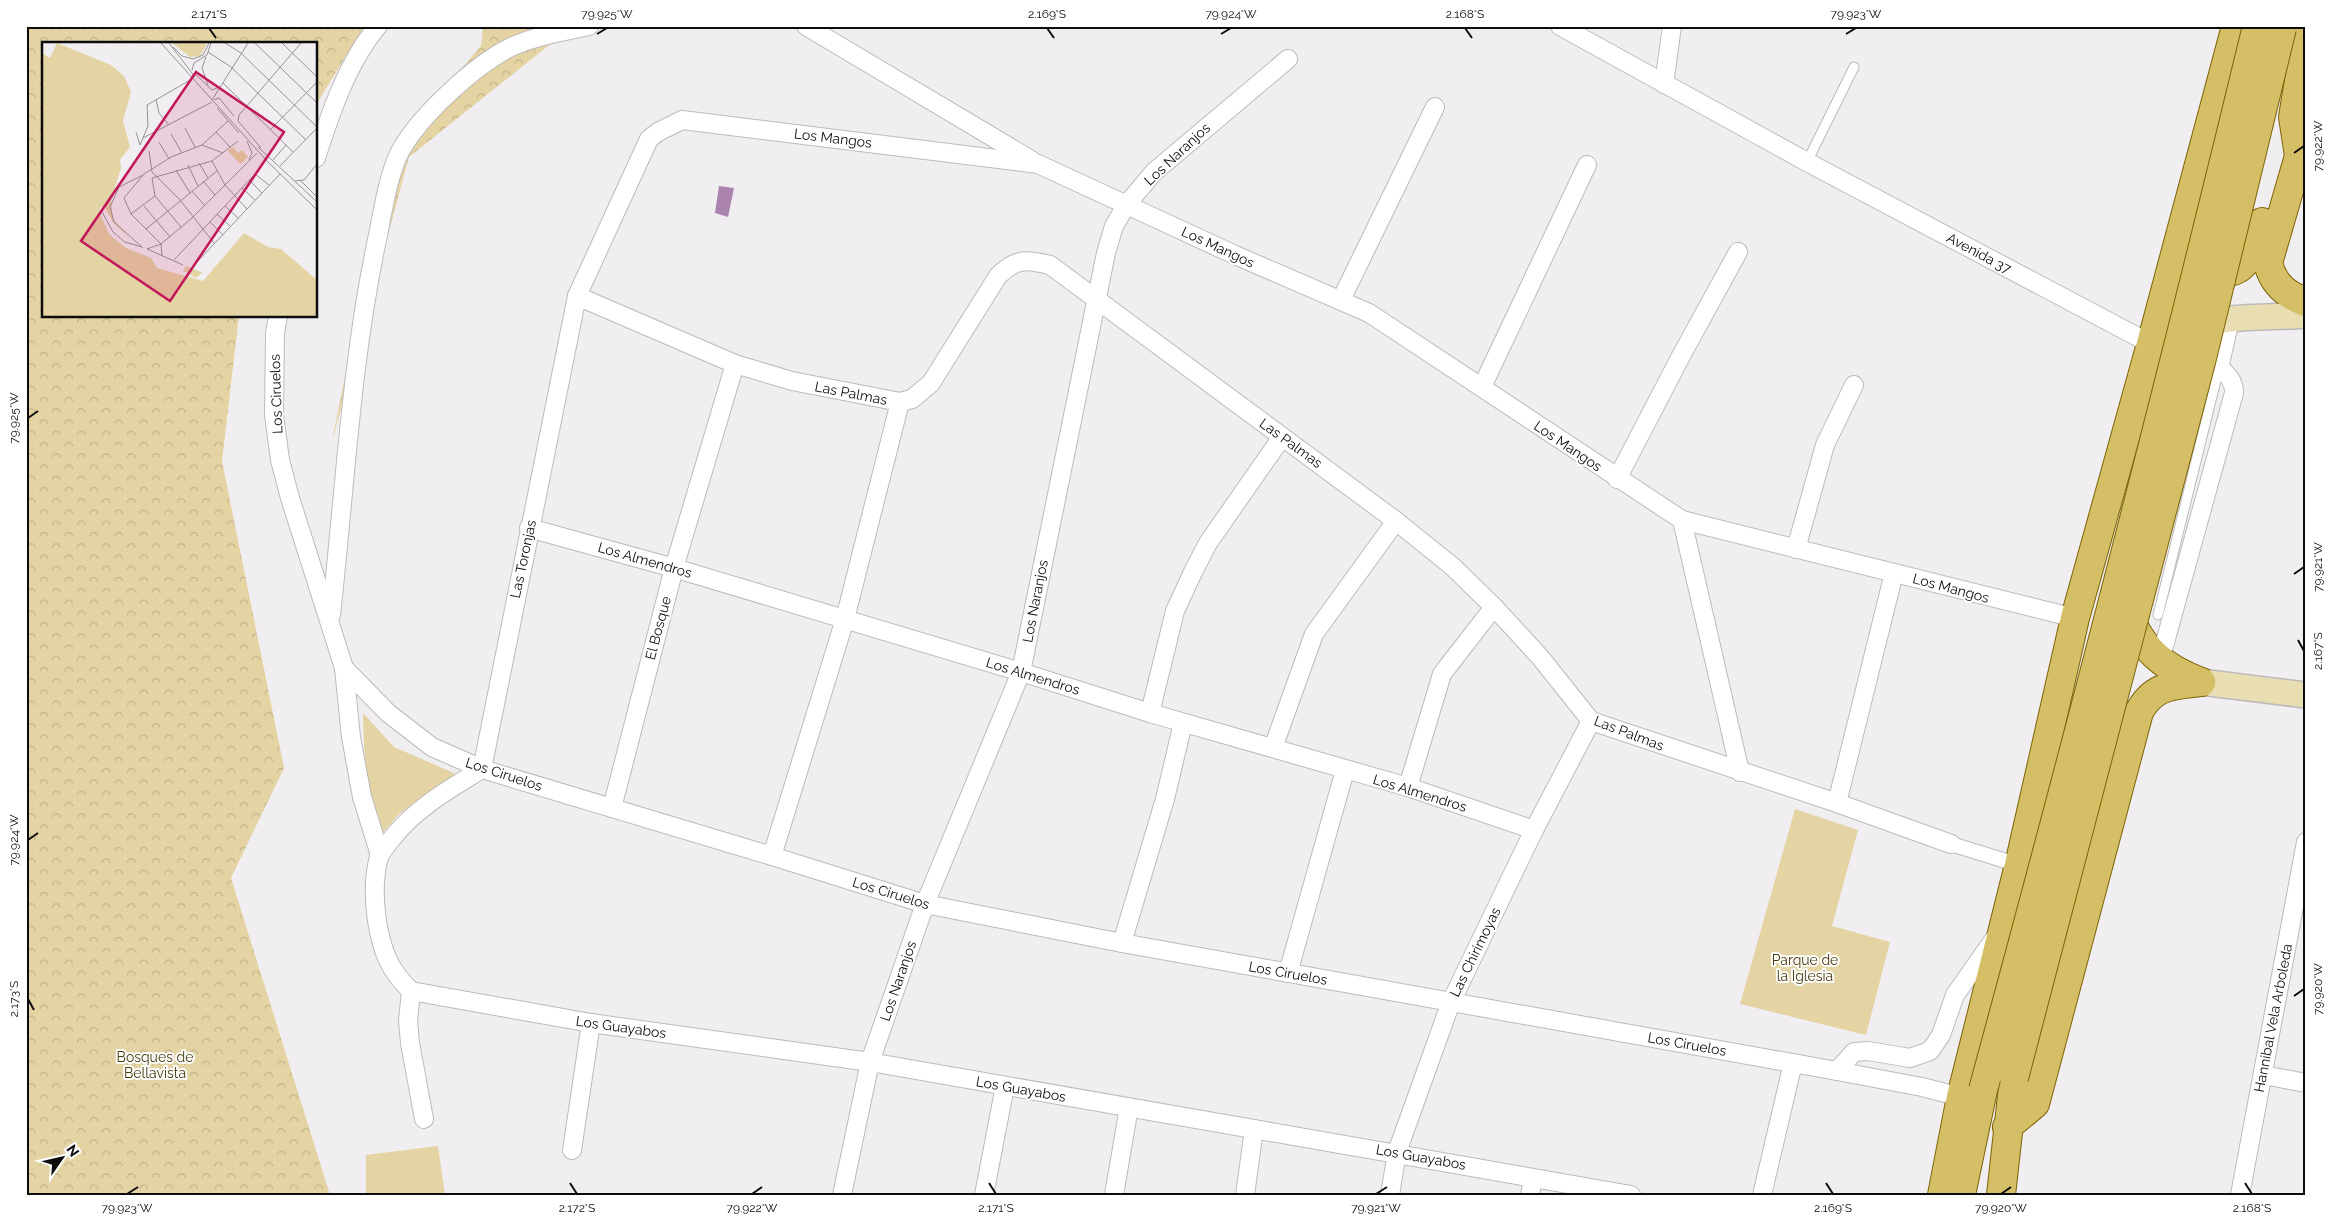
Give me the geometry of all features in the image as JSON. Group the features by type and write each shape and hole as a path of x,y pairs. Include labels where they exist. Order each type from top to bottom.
{"main road":[{"path":"1968,1186 1976,1122 1972,1094 2002,927 2075,618 2236,26"},
{"path":"2282,30 2299,156 2268,263 2271,274 2278,286 2292,297 2306,302"},
{"path":"2001,1195 2007,1127 2014,1078 2202,358 2282,30"},
{"path":"1942,1195 2063,798 2182,335 2282,30"},
{"path":"2180,236 2186,254 2194,262 2221,272 2242,267 2251,255 2293,117"},
{"path":"2151,344 2202,323 2306,315"},
{"path":"2129,617 2131,583 2188,349 2195,331 2202,323"},
{"path":"2108,502 2117,575 2129,617 2146,647 2154,655 2167,666 2202,682"},
{"path":"2007,1127 2035,1104 2131,741 2139,712 2146,698 2158,690 2202,682 2306,695"},
{"path":"2048,729 2058,716 2068,708 2079,704 2093,704 2115,715 2131,741"}],"street":[{"path":"318,152 329,117 365,41 378,26"},
{"path":"330,621 349,435 368,278 388,189 401,149 426,115 466,78 509,48 562,31 589,26"},
{"path":"806,26 1038,164"},
{"name":"Avenida 37","path":"1560,26 1806,162 2151,344"},
{"path":"1664,84 1672,26"},
{"name":"Los Naranjos","path":"842,1195 870,1062 925,904 1021,672 1106,253 1114,226 1127,204 1154,172 1288,59"},
{"path":"1341,300 1435,107"},
{"name":"Las Toronjas","path":"482,769 577,296 650,139 658,132 682,120 698,122"},
{"name":"Los Mangos","path":"698,122 1038,164 1235,255 1369,313 1617,479 1682,520 2075,618"},
{"path":"1482,387 1587,165"},
{"path":"2282,212 2306,176"},
{"path":"1617,479 1680,356 1738,252"},
{"name":"Las Palmas","path":"577,296 734,364 792,381 900,402 912,398 931,383 998,276 1007,267 1018,262 1033,261 1050,265 1096,301 1396,520 1453,567 1494,607 1540,657 1591,721 1837,803 1951,844 2018,865"},
{"name":"Los Ciruelos","path":"278,318 275,332 274,415 280,460 290,498 344,668 388,713 432,747 482,769 925,904 1122,943 1922,1087 1972,1094"},
{"path":"2219,368 2230,320"},
{"path":"2164,646 2234,393 2234,385 2231,378 2219,368 2188,349"},
{"name":"El Bosque","path":"612,808 674,568 734,364"},
{"path":"1796,548 1825,445 1854,385"},
{"path":"772,856 844,619 900,402"},
{"path":"1150,713 1175,611 1193,572 1208,543 1282,437"},
{"path":"1273,748 1314,634 1396,520"},
{"path":"1682,520 1740,772"},
{"name":"Los Almendros","path":"529,528 674,568 1021,672 1150,713 1408,787 1534,830"},
{"path":"1837,803 1894,573"},
{"path":"1408,787 1442,674 1494,607"},
{"path":"344,668 351,737 362,796 380,855 373,896 379,934 386,957 396,976 411,991 408,1021 410,1043 424,1119"},
{"name":"Las Chirimoyas","path":"1390,1195 1397,1152 1451,1002 1534,830 1591,721"},
{"path":"1122,943 1128,917 1165,799 1183,722"},
{"path":"380,855 402,826 422,808 482,769"},
{"path":"1288,973 1345,770"},
{"name":"Hannibal Vela Arboleda","path":"2240,1195 2306,842"},
{"path":"1837,1071 1854,1052 1868,1051 1910,1058 1930,1051 1941,1035 1958,990 2002,927"},
{"name":"Los Guayabos","path":"411,991 591,1023 870,1062 1397,1152 1532,1186 1631,1195"},
{"path":"572,1150 591,1023"},
{"path":"1762,1195 1793,1063"},
{"path":"2262,1075 2306,1083"},
{"path":"984,1195 1005,1086"},
{"path":"1114,1195 1129,1107"},
{"path":"1245,1195 1254,1129"}],"lane":[{"path":"1806,162 1854,67"},
{"path":"2158,615 2219,368"}],"green space":[{"name":"Bosques de Bellavista","path":"26,26 364,26 318,102 318,42 42,42 42,318 239,318 222,461 284,768 231,878 330,1195 26,1195"},
{"path":"483,26 573,26 409,157 332,442 389,152 481,46"},
{"path":"363,713 394,747 456,774 399,814 381,835 372,804 367,775"},
{"name":"Parque de la Iglesia","path":"1795,809 1858,830 1832,926 1890,942 1866,1035 1740,1004"},
{"path":"438,1146 445,1195 366,1195 366,1155"}],"shaded area":[{"path":"719,186 734,188 728,217 715,213"}]}
